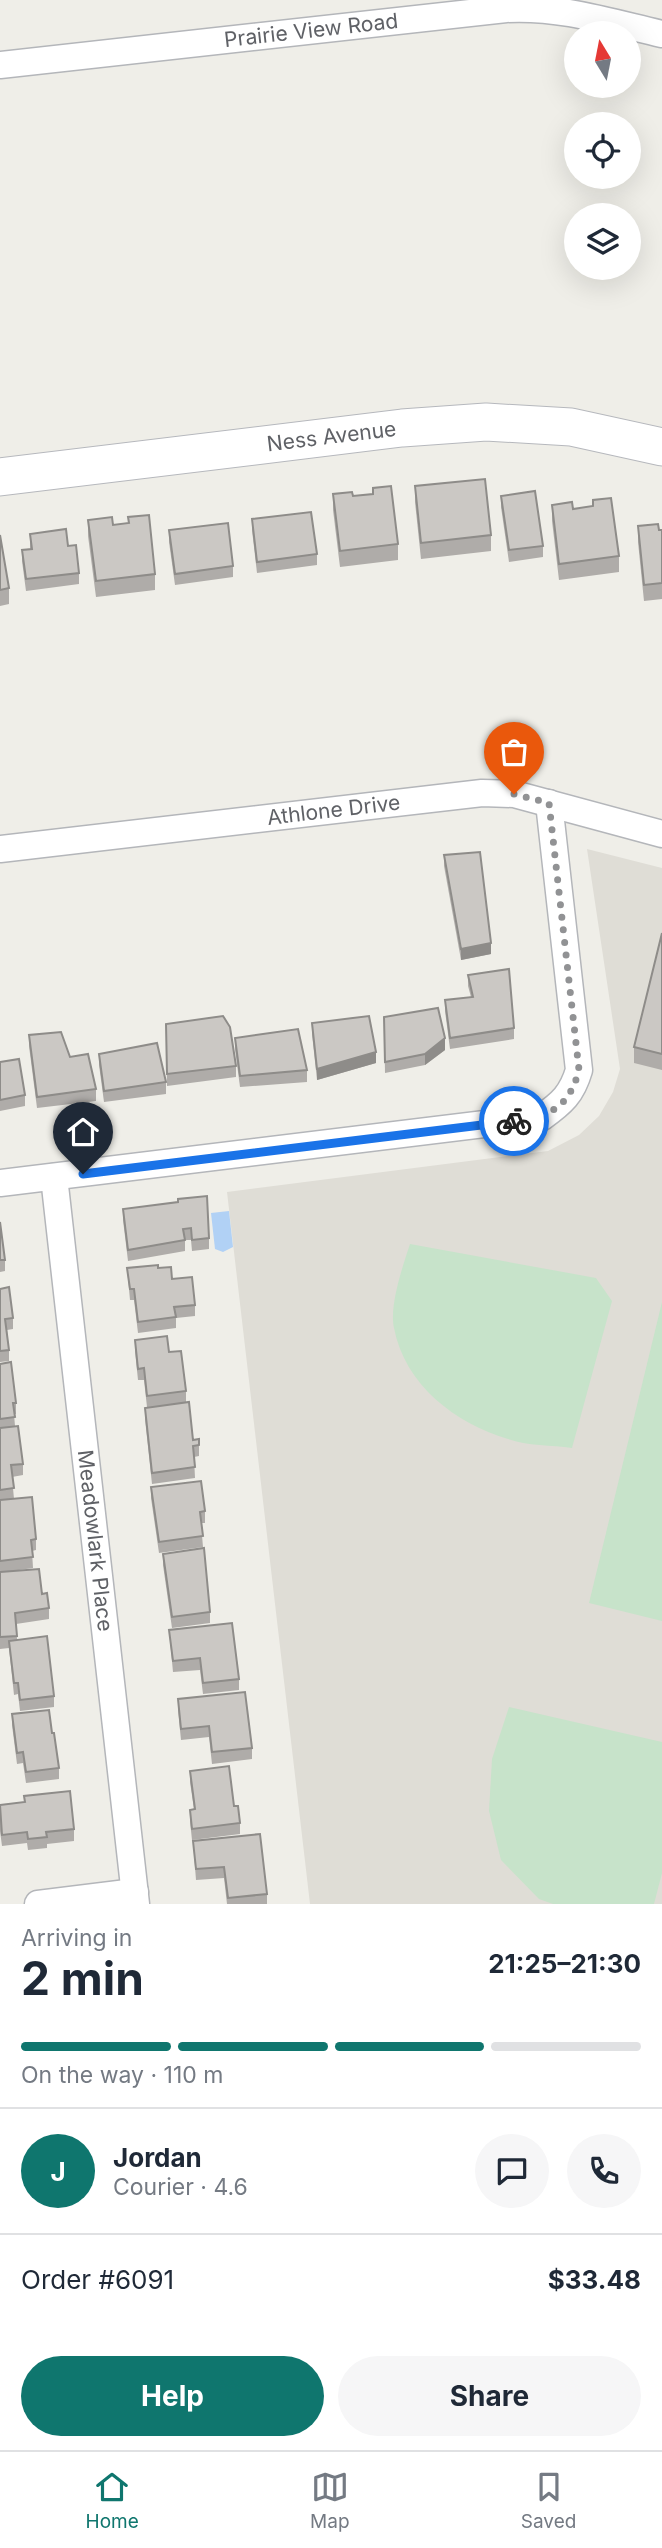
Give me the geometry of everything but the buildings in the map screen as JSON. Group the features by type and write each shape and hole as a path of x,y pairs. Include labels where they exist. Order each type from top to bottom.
{"main road":[{"name":"Ness Avenue","path":"0,477 402,428 486,422 571,427 662,447"}],"street":[{"name":"Prairie View Road","path":"0,65 506,9 559,10 662,34"},
{"name":"Athlone Drive","path":"0,849 482,793 514,794 662,834"},
{"path":"0,1184 542,1117 564,1102 574,1087 579,1070 549,803"},
{"name":"Meadowlark Place","path":"54,1177 136,1898"},
{"path":"38,1904 136,1898"}],"shaded area":[{"path":"587,849 662,868 662,1904 310,1904 227,1192 548,1151 579,1135 599,1116 613,1092 620,1069"}],"green space":[{"path":"410,1244 596,1278 612,1301 572,1448 523,1443 488,1432 452,1412 421,1384 400,1348 393,1319 398,1286"},
{"path":"662,1302 662,1621 589,1603"},
{"path":"509,1707 662,1742 662,1873 654,1904 553,1904 539,1899 501,1860 489,1811 492,1759"}],"water":[{"path":"229,1211 233,1247 223,1252 215,1249 211,1213"}],"way so far":[{"path":"514,794 549,803 579,1070 574,1087 564,1102 542,1117 514,1121"}],"route":[{"path":"83,1174 514,1121"}]}
